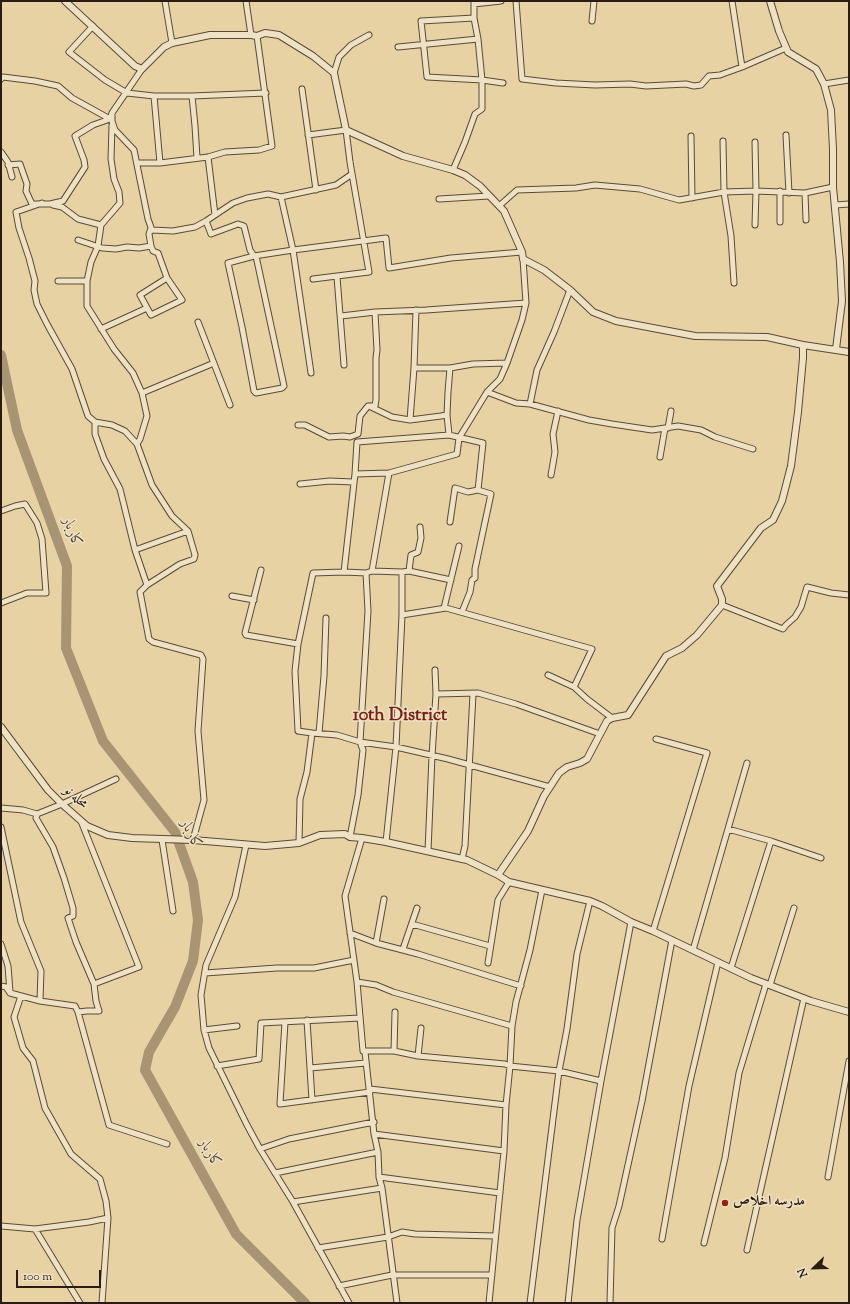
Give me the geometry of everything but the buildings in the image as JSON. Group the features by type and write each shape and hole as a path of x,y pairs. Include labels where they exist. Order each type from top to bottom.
{"street":[{"path":"65,1 135,66 142,69"},
{"path":"165,1 172,43"},
{"path":"137,164 208,157 225,152 259,150 272,146 266,94 246,1"},
{"path":"453,170 475,114 482,109 482,80 478,39 474,18 474,2 501,1"},
{"path":"516,1 522,79 556,83 595,85 630,84 646,86 686,84 694,86 701,85 709,76 720,75 786,48"},
{"path":"592,21 594,1"},
{"path":"732,1 742,67"},
{"path":"770,1 788,52 816,69 824,84 831,110 833,187 842,301 836,349"},
{"path":"474,18 421,21 427,77 482,80 502,83"},
{"path":"93,26 69,52 105,80 127,93 154,96 266,94"},
{"path":"137,444 147,416 142,393 133,373 119,357 87,306 87,281 91,262 98,246 101,225 120,203 119,192 114,179 111,159 112,113 142,69 164,47 172,43 210,35 254,35 265,33 279,35 313,56 334,73"},
{"path":"313,279 369,272 346,130 334,73 339,57 351,46 369,35"},
{"path":"398,47 478,39"},
{"path":"1,79 3,77 35,81 58,86 72,98 111,120 115,130 134,150 151,228 149,234 151,246 153,251 158,253 167,278 182,300 151,315 140,294 167,278"},
{"path":"824,84 849,80"},
{"path":"302,89 316,190"},
{"path":"154,96 160,162"},
{"path":"192,96 197,158"},
{"path":"50,204 63,201 85,167 75,136 93,125 111,120"},
{"path":"308,135 346,130 403,156 453,170 465,175 480,186 504,211 524,259 526,303 522,320 500,379 487,392 459,438 457,454 389,473 354,474"},
{"path":"786,135 789,193"},
{"path":"691,136 692,198"},
{"path":"723,141 724,192 731,236 734,283"},
{"path":"755,142 755,225"},
{"path":"1,152 8,162 12,177"},
{"path":"208,157 215,215"},
{"path":"8,165 20,164 27,184 26,190 32,204 42,203 62,207 78,219 101,225"},
{"path":"151,228 152,230 173,231 195,227 233,203 247,198 268,194 281,197 316,190 336,185 352,174"},
{"path":"499,206 517,190 576,188 595,185 640,189 679,200 724,192 756,191 805,193 833,187"},
{"path":"780,192 780,222"},
{"path":"805,193 806,220"},
{"path":"439,199 489,196"},
{"path":"281,197 293,250 312,373"},
{"path":"42,203 16,212 19,228 35,281 34,290 37,304 72,369 88,416 95,422 112,425 125,431 137,444 152,485 172,516 188,531 195,557 180,564 147,585 140,592 149,638 152,642 201,655 203,659 198,731 204,800 192,840"},
{"path":"835,205 849,204"},
{"path":"206,221 211,234 238,224 244,226 249,245 255,256 284,386 282,388 256,393 254,391 228,264 255,256 386,238 389,268 451,258 522,252"},
{"path":"78,240 102,248 116,249 151,246"},
{"path":"524,259 544,270 570,290 593,312 616,321 695,336 767,337 803,345 849,352"},
{"path":"337,277 344,365"},
{"path":"58,281 87,281"},
{"path":"530,404 537,370 554,332 570,290"},
{"path":"341,316 356,313 526,303"},
{"path":"102,329 147,308"},
{"path":"410,420 416,310"},
{"path":"368,406 375,406 376,400 376,312"},
{"path":"198,322 230,405"},
{"path":"498,875 528,831 544,796 559,773 567,767 587,759 607,721 612,718 628,715 666,656 682,648 697,635 722,605 722,599 717,586 761,528 773,520 782,501 791,466 803,358 803,345"},
{"path":"414,368 450,368 473,364 507,363"},
{"path":"142,393 214,364"},
{"path":"449,435 447,415 450,368"},
{"path":"487,392 516,403 530,404 589,420 652,430 678,426 701,430 715,437 753,449"},
{"path":"368,406 392,417 410,420 447,415"},
{"path":"298,425 305,425 329,437 350,437 358,434 360,416 368,406"},
{"path":"551,475 555,452 553,434 558,411"},
{"path":"660,457 671,411"},
{"path":"95,422 95,434 104,459 120,489 135,550 147,585"},
{"path":"344,572 357,442 449,435 483,443 478,490"},
{"path":"350,837 358,795 363,750 360,742 369,572 389,473"},
{"path":"300,484 330,481 353,482"},
{"path":"450,522 455,488 468,492 478,490 491,494 475,570 475,578 472,580 470,592 462,612"},
{"path":"1,511 25,504 37,523 42,539 46,594 27,593 1,603"},
{"path":"409,571 411,555 418,552 421,538 420,527"},
{"path":"135,550 188,531"},
{"path":"444,608 459,546"},
{"path":"261,570 245,631 246,635 298,644"},
{"path":"451,580 409,571 313,573 298,644 295,671 298,731 337,735 360,742 396,747 550,787"},
{"path":"386,842 396,747 402,615 402,572"},
{"path":"722,605 783,630 795,617 807,587 831,593 849,595"},
{"path":"232,596 254,600"},
{"path":"402,615 446,608 592,649 574,687"},
{"path":"319,733 324,676 326,618"},
{"path":"428,851 436,694 435,670"},
{"path":"548,675 574,687 612,718"},
{"path":"436,694 478,693 516,704 600,734"},
{"path":"462,859 465,846 473,694"},
{"name":"محله نو","path":"1,727 48,790 87,826 108,835 132,838 192,840 265,846 299,843 320,835 345,834 350,837 386,842 462,859 473,862 509,882 590,901 631,922 768,984 804,998 849,1012"},
{"path":"299,843 300,799 307,772 312,733"},
{"path":"653,931 707,753 656,739"},
{"path":"693,950 747,763"},
{"path":"1,808 23,810 37,814 116,779"},
{"path":"37,814 36,818 52,846 64,878 73,908 73,916 68,918 76,942 94,984 99,1011 78,1012"},
{"path":"81,820 139,967 94,984"},
{"path":"1,828 21,922 41,971 40,1001"},
{"path":"728,829 771,841 821,858"},
{"path":"362,838 345,896 357,982 363,1051 365,1052 374,1122 374,1134 378,1152 379,1177 382,1188 392,1275 397,1303"},
{"path":"162,840 173,911"},
{"path":"731,968 771,841"},
{"path":"246,845 235,897 206,965 201,995 204,1030 209,1048 217,1066 260,1149 293,1202 349,1303"},
{"path":"488,962 498,900 509,882"},
{"path":"489,1303 504,1151 512,1026 516,1002 530,950 542,890"},
{"path":"376,943 384,899"},
{"path":"530,1303 559,1071 567,1029 577,954 590,901"},
{"path":"403,949 417,908"},
{"path":"704,1243 725,1158 739,1073 794,908"},
{"path":"568,1303 577,1220 631,922"},
{"path":"412,924 490,946"},
{"path":"350,933 376,943 403,949 521,986"},
{"path":"610,1303 612,1228 619,1206 642,1101 672,940"},
{"path":"1,944 8,966 10,993"},
{"path":"205,973 278,968 314,968 354,960"},
{"path":"662,1239 689,1086 718,962"},
{"path":"357,982 376,985 393,992 512,1026"},
{"path":"1,986 6,987 10,993 21,996 40,1001 75,1006 78,1012 109,1126 167,1144"},
{"path":"21,996 14,1017 23,1048 33,1061 46,1108 71,1154 100,1179 106,1201 108,1218 102,1303"},
{"path":"747,1250 804,998"},
{"path":"394,1051 395,1012"},
{"path":"217,1066 259,1059 261,1023 360,1018"},
{"path":"307,1020 312,1100"},
{"path":"285,1022 280,1104 370,1091 506,1105"},
{"path":"204,1030 237,1026"},
{"path":"418,1056 421,1028"},
{"path":"363,1051 394,1051 418,1056 505,1064 510,1066 559,1071 601,1081"},
{"path":"828,1178 849,1061"},
{"path":"310,1068 366,1063"},
{"path":"260,1149 289,1139 374,1122"},
{"path":"374,1134 504,1151"},
{"path":"275,1173 378,1152"},
{"path":"379,1177 500,1193"},
{"path":"293,1202 382,1188"},
{"path":"1,1226 35,1228 89,1222 108,1218"},
{"path":"35,1228 80,1303"},
{"path":"318,1248 388,1237 402,1232 415,1234 495,1236"},
{"path":"339,1286 392,1275 492,1275"}],"waterway":[{"name":"کاربار","path":"1,355 17,430 67,566 66,648 103,741 175,832 193,882 198,920 193,961 175,1007 149,1052 145,1070 236,1234 305,1303"}],"place":[{"name":"مدرسه اخلاص","path":"725,1203"}],"district":[{"name":"10th District","path":"400,717"}]}
